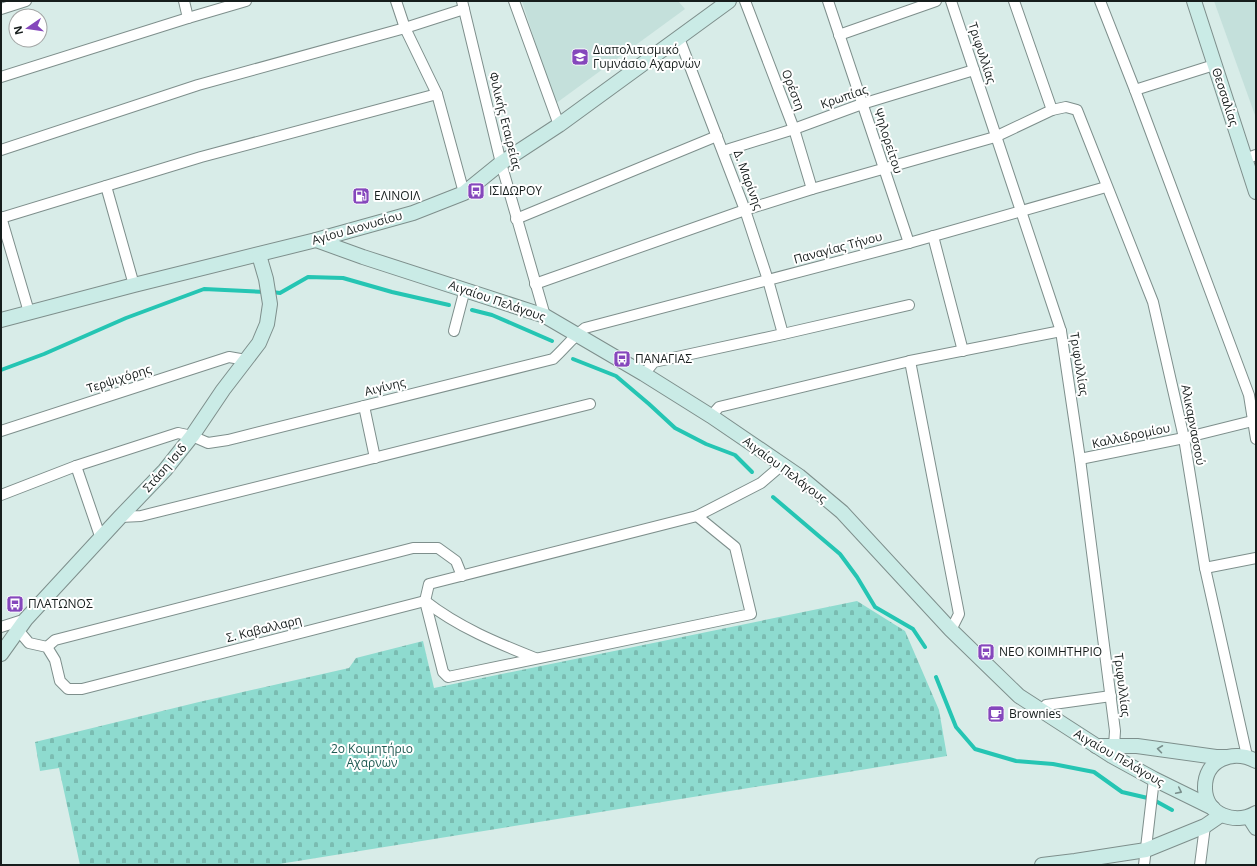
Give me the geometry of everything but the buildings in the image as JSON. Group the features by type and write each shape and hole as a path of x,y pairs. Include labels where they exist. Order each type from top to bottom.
{"street":[{"path":"1,9 26,1"},
{"path":"184,1 188,18"},
{"path":"1,77 246,1"},
{"path":"396,1 405,28 436,94 464,193"},
{"path":"514,1 559,125"},
{"name":"Αγίου Διονυσίου","path":"1,320 316,240 413,213 464,193 501,163 559,125 729,1"},
{"name":"Ορέστη","path":"745,1 794,129 812,189"},
{"name":"Ψηλορείτου","path":"828,1 909,243"},
{"path":"839,35 936,1"},
{"name":"Τριφυλλίας","path":"951,1 1061,331 1080,459 1115,731 1114,746"},
{"path":"535,284 745,210 812,189 884,170 996,137 1052,110 1014,1"},
{"path":"1100,1 1135,90 1249,395 1255,420 1256,439"},
{"name":"Θεσσαλίας","path":"1194,1 1214,65 1251,157 1256,192"},
{"path":"1,150 198,85 405,28 463,5"},
{"name":"Φιλικής Εταιρείας","path":"463,5 501,163 545,316"},
{"name":"Δ. Μαρίνης","path":"678,38 745,210 768,280 783,334"},
{"path":"1135,90 1214,65"},
{"name":"Κρωπίας","path":"723,151 794,129 862,104 974,70"},
{"path":"29,312 1,217 201,157 436,94"},
{"name":"Αλικαρνασσού","path":"1052,110 1066,107 1077,110 1106,187 1153,302 1184,438 1205,568 1254,760"},
{"path":"516,219 717,136"},
{"path":"106,186 134,285"},
{"name":"Παναγίας Τήνου","path":"576,335 585,328 909,243 1106,187"},
{"path":"933,236 963,350"},
{"name":"Αιγαίου Πελάγους","path":"316,240 363,257 545,316 712,416 799,476 842,512 951,630 1019,696 1112,756 1154,779 1230,818 1254,820"},
{"name":"Στάση Ισιδ","path":"1,654 22,625 120,517 165,470 192,436 259,343 267,324 270,304 266,280 259,255"},
{"path":"454,331 465,290"},
{"path":"644,374 654,362 909,305"},
{"path":"712,416 719,407 910,361 1061,331"},
{"name":"Αιγίνης","path":"1,495 76,466 178,433 192,436 208,443 228,440 553,359 576,335"},
{"name":"Τερψιχόρης","path":"1,432 229,357 246,360"},
{"path":"910,361 959,614 951,630"},
{"path":"120,517 141,516 590,404"},
{"path":"364,406 375,458"},
{"name":"Καλλιδρομίου","path":"1080,459 1184,438 1255,420"},
{"path":"697,516 735,547 751,614 448,676 443,672 425,601 429,584 697,516 761,483 782,465"},
{"path":"76,466 101,538"},
{"path":"1,627 22,625 29,643 47,647 55,640 413,548 438,548 456,561 462,576"},
{"path":"1205,568 1256,558"},
{"path":"425,601 453,621 506,647 536,658"},
{"name":"Σ. Καβαλλαρη","path":"47,647 55,660 60,681 68,688 82,689 425,601"},
{"path":"1042,712 1046,705 1110,696"},
{"path":"1096,746 1137,746 1216,757 1236,755 1254,760"},
{"path":"1042,865 1075,863 1146,850 1205,826 1217,811 1207,798 1205,789 1206,780 1210,770 1217,762 1226,757"},
{"path":"1144,865 1154,779"},
{"path":"1200,865 1205,826"}],"shaded area":[{"name":"Διαπολιτισμικό Γυμνάσιο Αχαρνών","path":"522,1 678,1 685,9 555,104"},
{"path":"1214,1 1256,1 1256,118"}],"green space":[{"name":"2ο Κοιμητήριο Αχαρνών","path":"857,601 905,631 939,710 947,756 273,865 80,865 59,768 40,771 35,742 199,702 349,668 356,658 423,641 434,688"}],"waterway":[{"path":"272,292 280,293 308,277 343,278 392,292 449,305"},
{"path":"1,370 44,354 126,318 204,289 265,292"},
{"path":"472,310 492,315 552,341"},
{"path":"573,359 616,376 675,428 706,444 735,455 752,472"},
{"path":"773,497 840,554 857,577 875,607 913,629 925,647"},
{"path":"936,677 956,727 975,749 1016,761 1053,764 1094,772 1122,792 1152,799 1172,810"}],"place":[{"name":"Διαπολιτισμικό Γυμνάσιο Αχαρνών","path":"580,57"},
{"name":"ΙΣΙΔΩΡΟΥ","path":"476,191"},
{"name":"ΕΛΙΝΟΙΛ","path":"361,196"},
{"name":"ΠΑΝΑΓΙΑΣ","path":"622,359"},
{"name":"ΠΛΑΤΩΝΟΣ","path":"15,604"},
{"name":"ΝΕΟ ΚΟΙΜΗΤΗΡΙΟ","path":"986,652"},
{"name":"Brownies","path":"996,714"}]}
